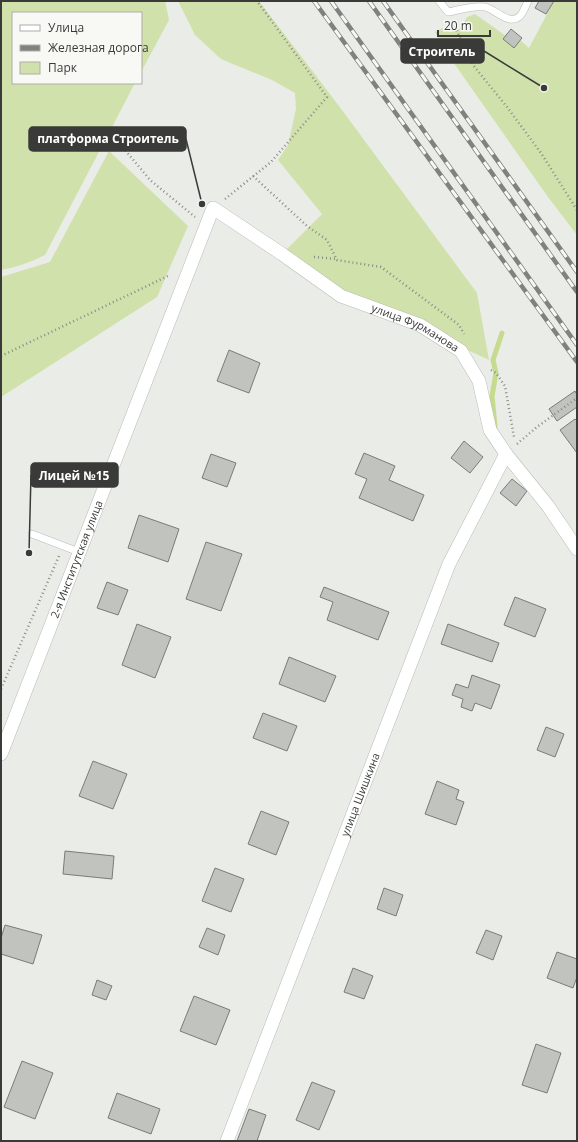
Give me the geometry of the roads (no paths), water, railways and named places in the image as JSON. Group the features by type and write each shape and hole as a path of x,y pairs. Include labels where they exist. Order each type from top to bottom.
{"street":[{"name":"2-я Институтская улица","path":"1,754 213,208"},
{"name":"улица Фурманова","path":"213,208 341,296 420,325 461,351 478,381 490,430 506,454 548,506 577,549"},
{"name":"улица Шишкина","path":"227,1141 449,564 506,454"}],"lane":[{"path":"439,1 448,12 470,7 484,7 507,18 514,19 519,16 528,1"},
{"path":"32,534 79,552"}],"waterway":[{"path":"495,426 492,396 496,373 493,360 502,333"}],"railway":[{"path":"314,1 577,362"},
{"path":"331,1 577,345"},
{"path":"369,1 577,292"},
{"path":"383,1 577,272"}],"place":[{"name":"Строитель","path":"544,88"},
{"name":"платформа Строитель","path":"202,204"},
{"name":"Лицей №15","path":"29,553"}]}
